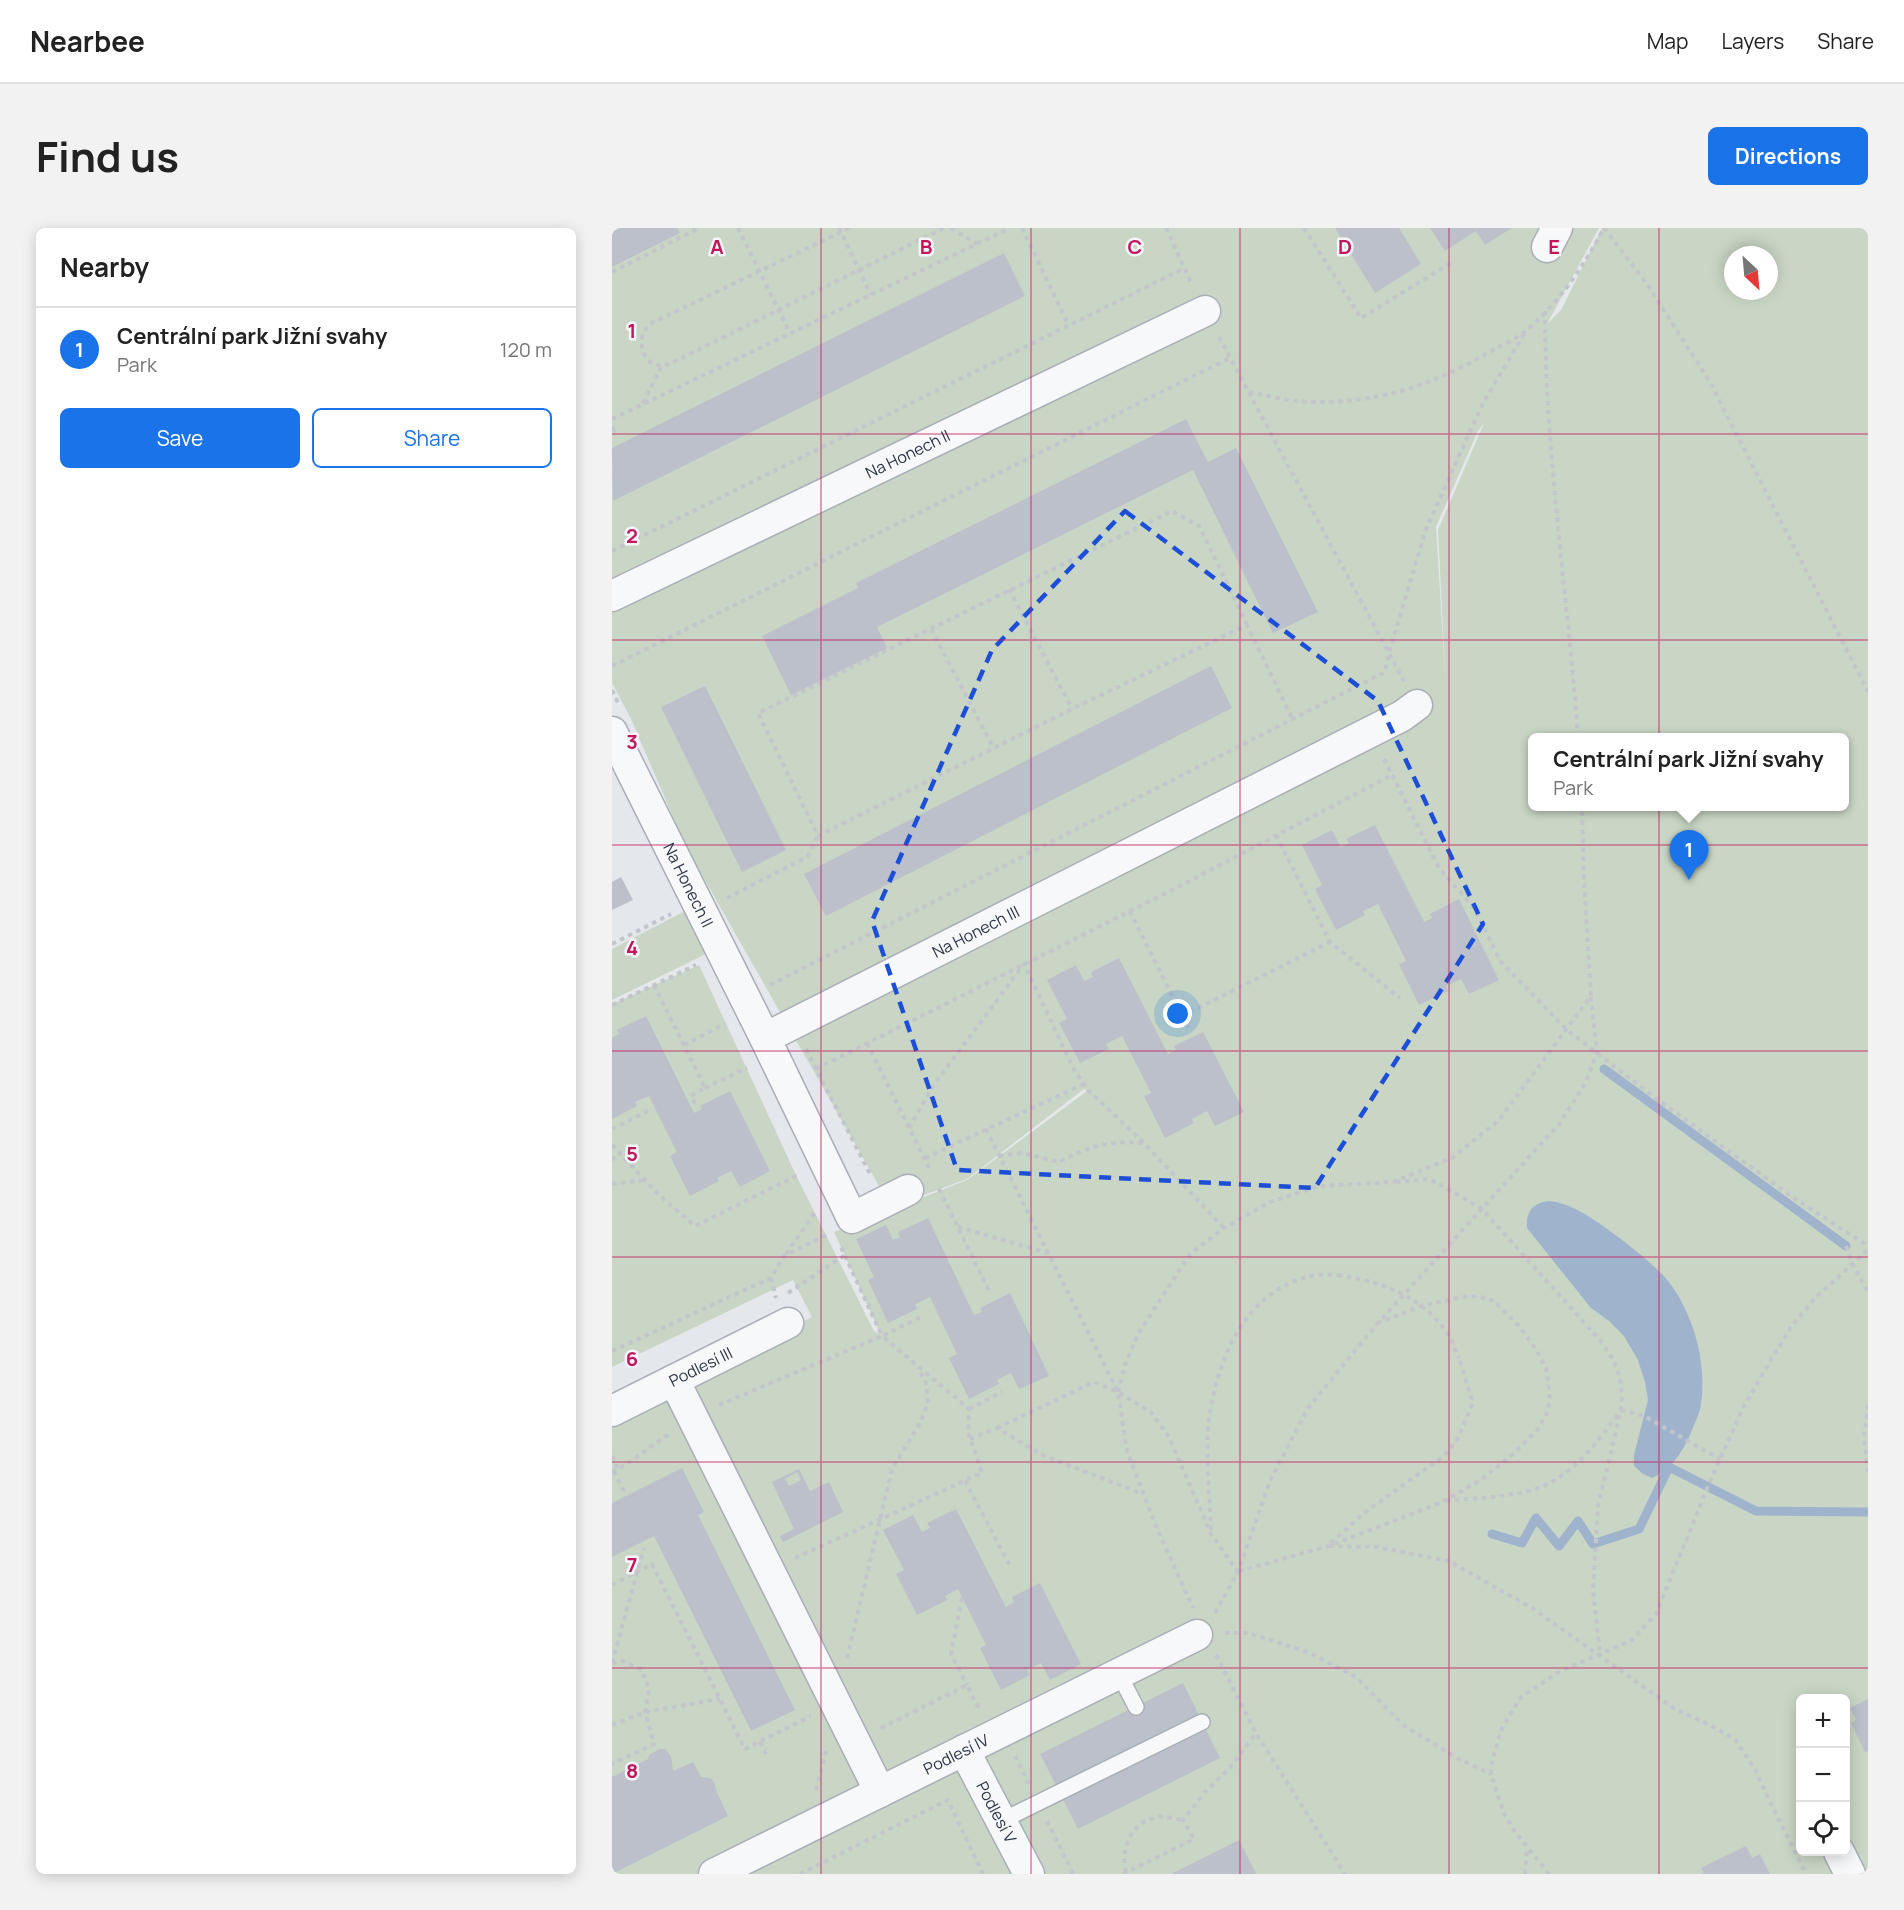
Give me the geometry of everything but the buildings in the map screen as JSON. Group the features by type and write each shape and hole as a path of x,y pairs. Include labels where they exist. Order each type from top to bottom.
{"street":[{"name":"Na Honech II","path":"612,596 1206,311"},
{"name":"Na Honech III","path":"765,1038 1402,716 1417,705"},
{"name":"Na Honech II","path":"612,732 710,901 722,953 765,1038"},
{"path":"765,1038 852,1218 920,1184"},
{"name":"Podlesí III","path":"612,1411 788,1323"},
{"path":"674,1380 880,1792"},
{"name":"Podlesí IV","path":"714,1874 1201,1634"},
{"name":"Podlesí V","path":"964,1750 1029,1874"},
{"path":"1841,1856 1850,1874"}],"lane":[{"path":"1119,1674 1136,1707"},
{"path":"1001,1821 1202,1722"}],"path":[{"path":"612,272 699,228"},
{"path":"738,228 790,333"},
{"path":"661,367 654,365 642,349 640,339 646,327 840,230 849,228"},
{"path":"642,404 661,367 944,228"},
{"path":"951,228 977,244"},
{"path":"612,419 1010,228"},
{"path":"1022,228 1068,324"},
{"path":"1166,228 1184,269 1230,358 1417,705"},
{"path":"1304,228 1360,318 1451,263"},
{"path":"766,987 1385,672 1426,529 1483,402 1526,331 1555,302 1587,260 1604,228 1647,284 1710,382 1868,692"},
{"path":"840,230 871,295"},
{"path":"612,551 1068,324 1184,269"},
{"path":"1545,311 1551,456 1578,733"},
{"path":"1249,392 1309,402 1361,400 1405,392 1456,372 1526,331"},
{"path":"612,666 1230,358"},
{"path":"612,427 614,431 612,432"},
{"path":"818,836 758,713 1172,511 1199,526 1292,718"},
{"path":"1009,589 1072,709"},
{"path":"612,945 807,857 818,836 1072,709 1247,625"},
{"path":"931,629 994,749"},
{"path":"1370,732 1439,868 1474,908 1501,962 1566,1029 1654,1097 1868,1248 1815,1298 1791,1328 1743,1408 1656,1614 1632,1641 1559,1672 1520,1698 1502,1728 1492,1761 1491,1774 1504,1814 1516,1833 1549,1874"},
{"path":"873,1181 816,1069 1130,911 1392,775"},
{"path":"1201,1634 1238,1572 1270,1481 1308,1408 1377,1324 1560,1123 1586,1082 1597,1052 1591,996 1582,811"},
{"path":"1276,835 1330,942 1400,998"},
{"path":"1130,911 1190,1031"},
{"path":"1182,1016 1330,942"},
{"path":"612,1005 722,953"},
{"path":"1024,964 1074,1070 1084,1084 1144,1143 1224,1228"},
{"path":"909,1128 933,1086 1024,964"},
{"path":"654,985 705,1088"},
{"path":"1393,1182 1452,1158 1499,1120 1591,996"},
{"path":"684,1045 731,1021"},
{"path":"867,1043 925,1158 920,1184"},
{"path":"697,1107 691,1096 753,1065"},
{"path":"925,1158 1084,1084"},
{"path":"612,1129 650,1110"},
{"path":"986,1130 1118,1392 1127,1451 1201,1634 1256,1732 1345,1874"},
{"path":"999,1156 1022,1153 1059,1162 1075,1153 1096,1146 1122,1141 1144,1143"},
{"path":"612,1146 695,1226 806,1172"},
{"path":"612,1160 619,1153"},
{"path":"1118,1392 1125,1365 1138,1334 1165,1291 1190,1254 1224,1228 1270,1202 1319,1186 1430,1179 1481,1209 1599,1339 1620,1375 1623,1394 1621,1410 1598,1506 1593,1590 1600,1654"},
{"path":"612,1184 645,1180"},
{"path":"938,1187 988,1291"},
{"path":"612,1351 771,1278 821,1203"},
{"path":"958,1227 1049,1253"},
{"path":"785,1255 834,1232"},
{"path":"769,1569 982,1473 970,1438 969,1409 882,1336 838,1240"},
{"path":"1846,1246 1852,1263 1868,1292"},
{"path":"787,1294 845,1255"},
{"path":"1211,1534 1208,1430 1215,1391 1233,1338 1256,1306 1278,1288 1308,1276 1338,1275 1377,1283 1418,1303 1432,1315 1448,1334 1460,1358 1473,1403 1456,1440 1444,1456 1364,1513 1329,1546"},
{"path":"1238,1572 1329,1546 1442,1502 1482,1479 1512,1455 1538,1429 1548,1412 1551,1394 1546,1368 1535,1348 1508,1313 1494,1301 1478,1296 1421,1305 1377,1324"},
{"path":"615,1470 627,1464 692,1417 882,1336 923,1316"},
{"path":"612,1585 652,1564 745,1749 836,1704 892,1469 920,1423 928,1403 926,1383 918,1366"},
{"path":"970,1438 997,1428 1094,1382 1118,1392 1152,1413 1169,1437 1211,1534 1238,1572"},
{"path":"969,1409 1002,1392"},
{"path":"1868,1405 1864,1436 1868,1474"},
{"path":"1621,1410 1644,1416 1720,1459"},
{"path":"1442,1502 1526,1492 1555,1480 1584,1457 1621,1410"},
{"path":"997,1428 1044,1456 1144,1494"},
{"path":"612,1456 615,1470 625,1493"},
{"path":"965,1481 1011,1568"},
{"path":"1329,1546 1377,1547 1449,1561 1532,1608 1675,1709 1735,1739 1756,1771 1806,1874"},
{"path":"612,1764 654,1744 645,1712 649,1690 642,1670 622,1661 612,1663 644,1548"},
{"path":"962,1598 951,1654 967,1685"},
{"path":"1201,1634 1248,1633 1308,1652 1356,1677 1403,1725 1457,1758 1491,1774"},
{"path":"612,1725 645,1712 720,1700"},
{"path":"1183,1820 1205,1792 1230,1768 1256,1732"},
{"path":"760,1742 766,1754"},
{"path":"816,1791 826,1747"},
{"path":"800,1874 948,1800 983,1874"},
{"path":"1159,1817 1183,1820 1194,1839 1125,1873 1126,1842 1133,1831 1144,1823 1159,1817"},
{"path":"1525,1874 1527,1847"}],"highlighted area":[{"path":"1125,511 1378,701 1483,924 1315,1188 957,1170 872,921 992,650"}],"green space":[{"path":"612,228 1599,228 1547,324 1561,310 1602,228 1868,228 1868,1874 612,1874 612,1415 812,1317 793,1280 612,1367 612,1004 699,965 795,1173 874,1331 881,1335 834,1232 967,1180 1087,1091 1084,1089 967,1179 891,1207 686,847 631,719 612,683","holes":["1484,423 1438,530 1446,689 1436,527 1478,431"]},
{"path":"685,911 706,954 612,1000 612,949"}],"water":[{"path":"1549,1201 1573,1208 1589,1216 1649,1262 1669,1282 1692,1324 1702,1372 1700,1411 1681,1452 1666,1470 1652,1478 1634,1466 1634,1455 1648,1400 1638,1360 1624,1336 1591,1308 1527,1228 1531,1209"}],"waterway":[{"path":"1604,1069 1846,1246"},
{"path":"1492,1534 1522,1543 1536,1518 1559,1546 1578,1521 1593,1544 1639,1529 1669,1467 1756,1511 1868,1512"}],"place":[{"name":"Centrální park Jižní svahy","path":"1689,880"}]}
